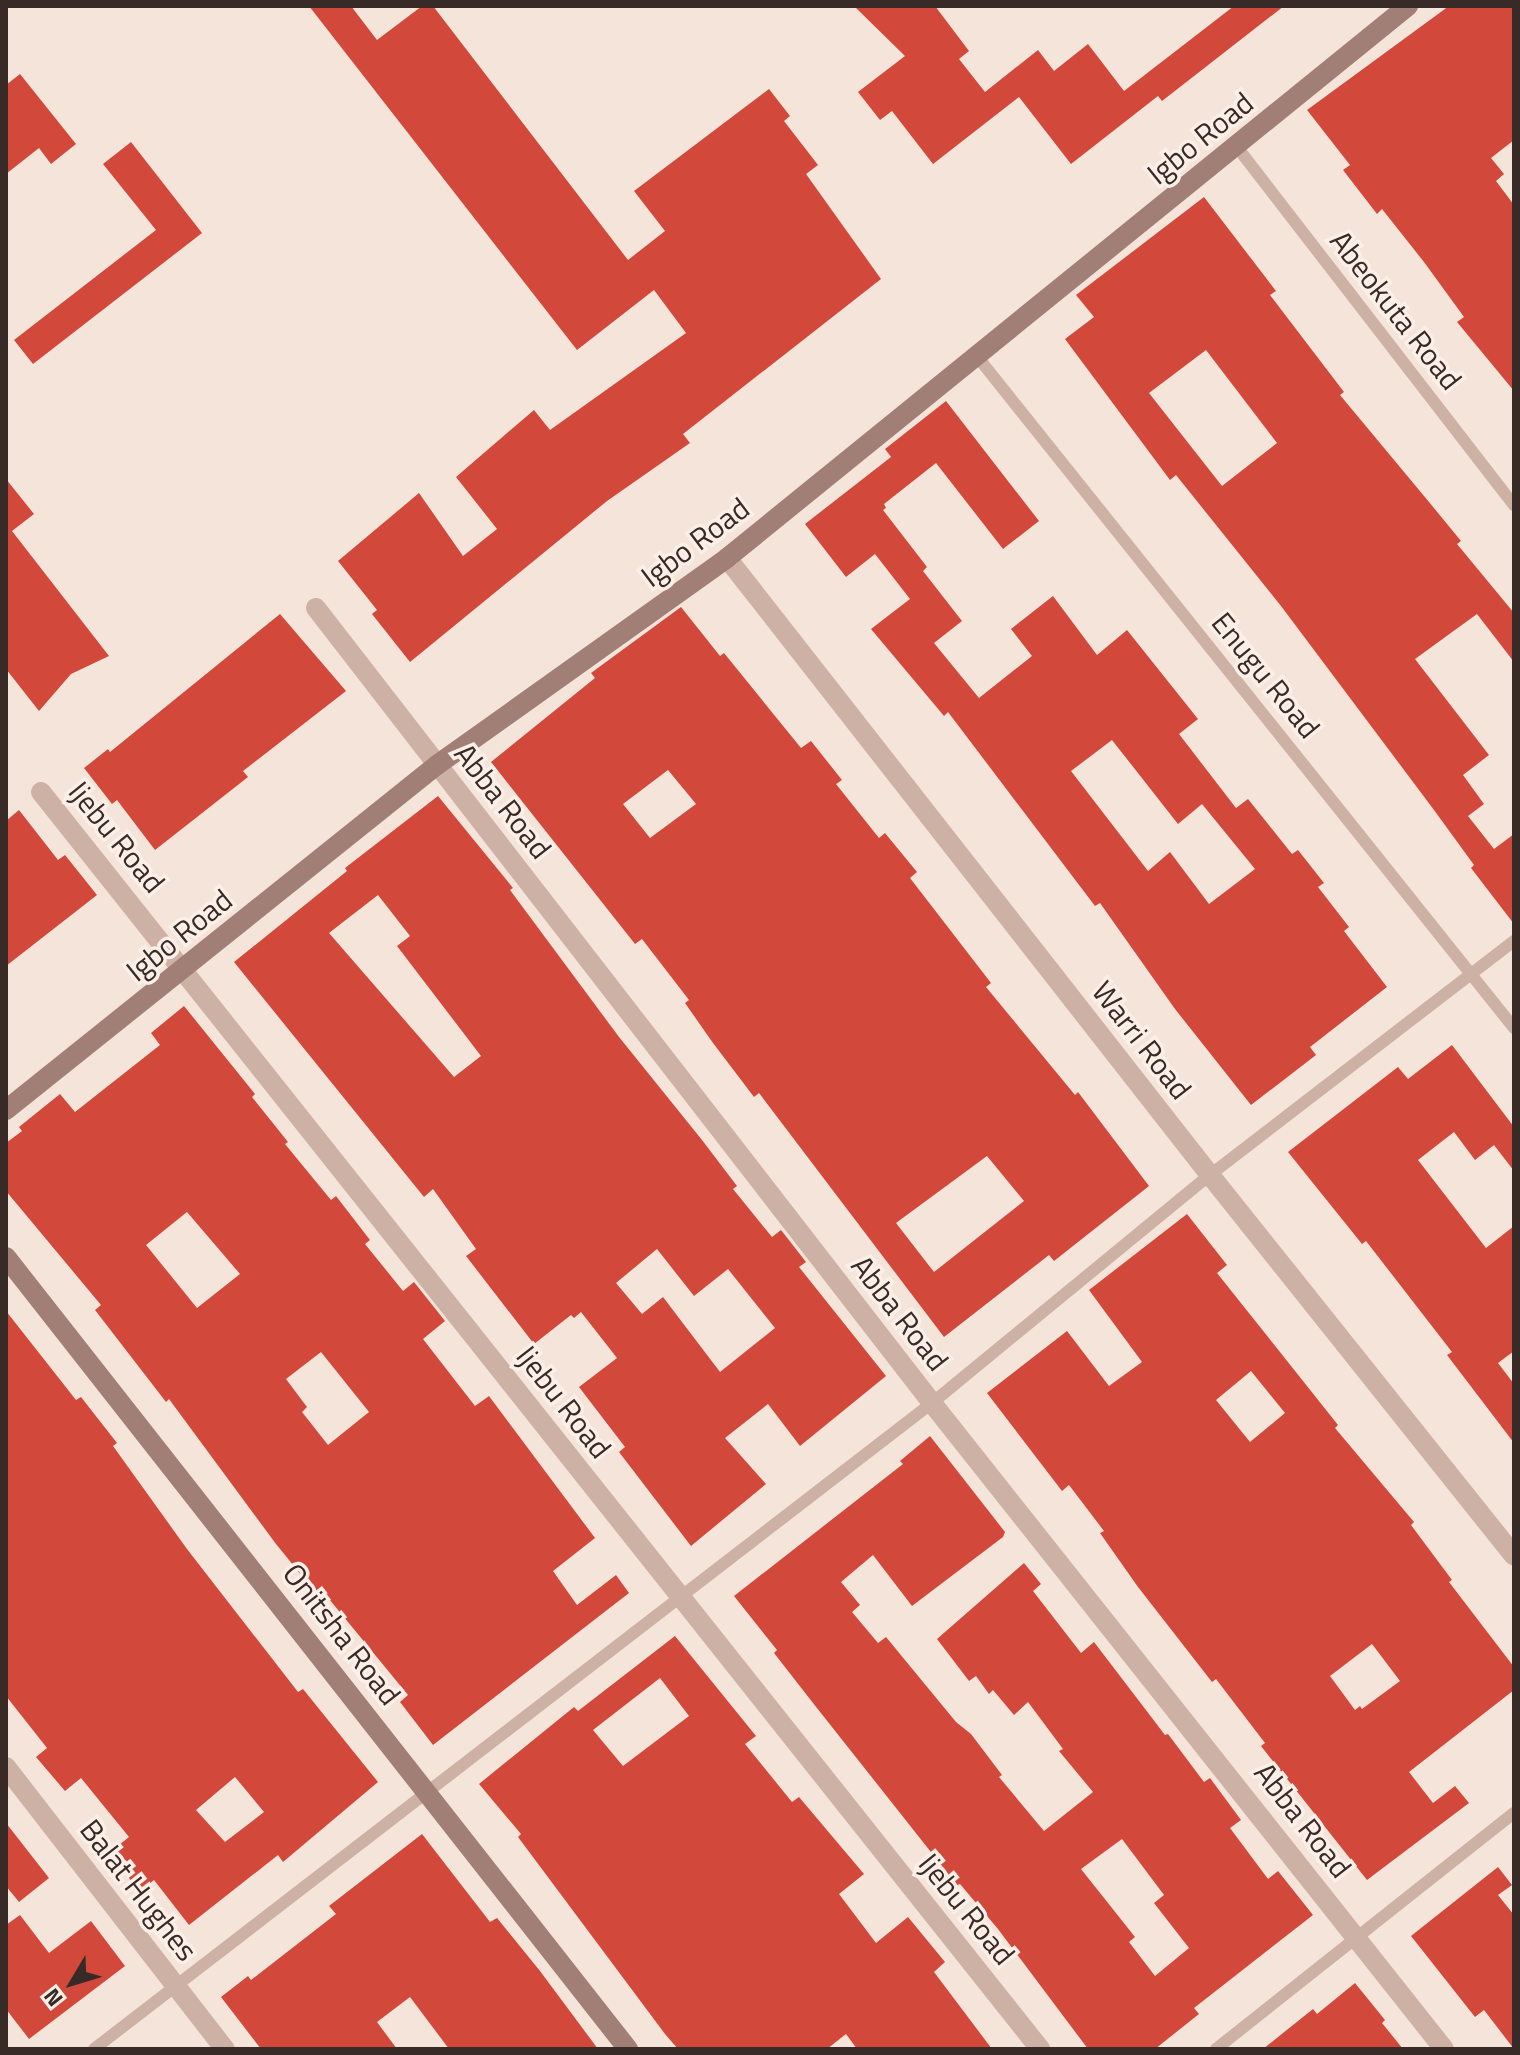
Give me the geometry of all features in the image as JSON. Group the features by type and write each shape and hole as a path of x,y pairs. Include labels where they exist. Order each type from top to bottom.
{"street":[{"name":"Igbo Road","path":"6,1110 437,765 727,558 1408,6"},
{"name":"Warri Road","path":"727,558 1210,1175 1514,1556"},
{"name":"Abba Road","path":"316,608 932,1403 1444,2049"},
{"name":"Ijebu Road","path":"41,792 185,969 1040,2049"},
{"name":"Onitsha Road","path":"6,1257 628,2049"},
{"name":"Balat Hughes","path":"6,1767 225,2049"}],"lane":[{"name":"Abeokuta Road","path":"1237,147 1514,505"},
{"name":"Enugu Road","path":"976,355 1514,1028"},
{"path":"94,2049 932,1403 1210,1175 1514,941"},
{"path":"1216,2049 1514,1813"}],"building":[{"path":"309,6 351,6 377,40 422,6 433,6 628,260 665,231 634,191 769,89 790,116 784,121 818,165 806,174 881,279 683,434 690,443 607,501 410,662 372,614 377,610 338,561 419,493 463,556 497,529 456,477 534,410 550,430 686,333 654,290 577,350"},
{"path":"854,6 935,6 969,51 959,59 985,92 1038,50 1054,71 1088,44 1124,91 1234,6 1284,6 1162,101 1158,96 1071,164 1019,97 933,164 892,111 880,120 858,92 905,56"},
{"path":"1449,6 1514,6 1514,140 1491,158 1504,174 1496,181 1514,205 1514,391 1457,322 1464,317 1424,262 1382,209 1377,214 1343,170 1350,165 1307,110"},
{"path":"20,74 76,144 51,164 39,148 6,174 6,85"},
{"path":"131,142 202,233 33,364 14,340 156,230 103,164"},
{"path":"1204,197 1276,291 1270,295 1344,392 1340,395 1461,541 1457,544 1514,613 1514,662 1477,614 1415,659 1489,755 1463,775 1484,804 1468,816 1494,849 1514,834 1514,924 1471,868 1474,865 1434,810 1281,606 1176,475 1170,480 1065,339 1094,317 1076,295","holes":["1206,350 1277,443 1222,486 1149,393"]},
{"path":"946,401 1039,521 1003,549 936,463 884,504 886,508 883,510 927,567 923,571 962,621 934,643 979,698 1032,656 1011,629 1053,596 1097,655 1127,630 1198,719 1179,734 1236,808 1248,799 1292,854 1298,850 1324,883 1318,887 1349,927 1344,931 1387,987 1310,1047 1316,1055 1251,1105 1175,1009 1100,903 1095,906 948,712 944,716 871,629 910,599 875,554 846,577 805,524 891,457 885,449","holes":["1112,740 1178,824 1202,804 1255,869 1209,904 1170,852 1148,871 1071,771"]},
{"path":"6,479 34,514 12,531 109,656 71,674 39,711 6,669"},
{"path":"681,607 720,656 724,653 801,748 811,741 842,780 836,784 879,838 885,833 917,872 910,878 991,983 986,987 1075,1095 1078,1092 1149,1186 1054,1261 1049,1255 944,1337 759,1093 754,1097 713,1043 685,1003 689,1000 642,939 635,944 491,762 595,678 591,673","holes":["668,770 696,804 650,838 623,804","987,1156 1024,1201 934,1272 896,1223"]},
{"path":"280,614 346,691 243,771 248,777 155,850 117,800 112,804 84,768 108,749 110,752"},
{"path":"438,796 513,888 510,890 619,1037 737,1186 733,1189 772,1237 781,1230 806,1262 799,1267 886,1376 800,1446 768,1404 725,1438 766,1484 691,1546 619,1452 625,1447 579,1387 617,1358 581,1312 574,1318 571,1315 534,1344 466,1256 476,1249 433,1189 424,1197 234,962 347,871 345,868","holes":["378,895 410,936 397,946 481,1056 454,1077 329,933","657,1249 694,1296 728,1269 775,1328 720,1372 663,1297 642,1314 616,1283"]},
{"path":"19,810 58,860 65,855 97,895 6,966 6,821"},
{"path":"184,1006 255,1094 252,1097 288,1142 285,1144 331,1200 336,1196 370,1240 365,1244 403,1291 414,1282 445,1321 423,1339 475,1406 489,1396 595,1538 553,1571 577,1605 616,1575 629,1593 433,1745 400,1702 408,1695 320,1588 315,1592 276,1544 169,1399 166,1402 95,1310 101,1305 6,1191 6,1143 22,1131 19,1127 60,1094 75,1112 160,1045 151,1033","holes":["187,1212 240,1274 197,1308 146,1245","321,1352 369,1412 328,1445 302,1412 307,1407 286,1379"]},
{"path":"1452,1045 1514,1127 1514,1171 1494,1145 1475,1160 1454,1132 1418,1160 1486,1248 1514,1226 1514,1351 1498,1363 1514,1384 1514,1443 1447,1355 1452,1352 1366,1241 1362,1244 1288,1152 1398,1067 1408,1079"},
{"path":"1187,1214 1227,1265 1217,1273 1338,1425 1335,1428 1414,1522 1411,1525 1452,1580 1449,1582 1514,1667 1514,1690 1409,1772 1433,1803 1455,1786 1469,1803 1367,1880 1261,1746 1265,1743 1216,1679 1212,1682 1138,1587 1100,1533 1104,1531 1069,1485 1062,1491 987,1393 1067,1331 1109,1386 1142,1362 1089,1290","holes":["1251,1371 1285,1413 1250,1442 1216,1400","1372,1644 1400,1681 1362,1709 1360,1706 1355,1710 1330,1676"]},
{"path":"6,1311 76,1400 81,1397 117,1443 113,1446 187,1549 298,1692 303,1689 378,1782 283,1862 278,1855 189,1925 154,1880 140,1892 109,1853 129,1837 81,1778 65,1791 36,1757 47,1748 6,1696","holes":["235,1777 264,1812 225,1842 196,1810"]},
{"path":"930,1436 1005,1532 1003,1537 912,1606 873,1555 841,1582 860,1605 852,1612 878,1643 886,1637 956,1722 971,1734 1002,1775 999,1777 1044,1831 1093,1792 1059,1751 1063,1749 1028,1702 1014,1715 993,1690 989,1694 976,1676 969,1681 937,1639 1024,1563 1041,1584 1033,1591 1081,1653 1094,1642 1165,1735 1168,1734 1204,1782 1210,1778 1241,1820 1230,1828 1268,1879 1278,1871 1313,1915 1194,2008 1199,2014 1155,2049 1088,2049 998,1929 960,1884 957,1885 813,1703 774,1653 777,1650 734,1596 903,1464 900,1461","holes":["1122,1839 1164,1895 1154,1903 1189,1948 1155,1976 1129,1942 1135,1937 1081,1869"]},
{"path":"675,1636 756,1736 745,1744 792,1802 799,1797 864,1874 839,1894 876,1943 908,1917 945,1962 934,1972 992,2049 857,2049 846,2034 827,2049 678,2049 518,1837 521,1834 479,1784 574,1707 578,1711","holes":["660,1678 689,1716 623,1766 593,1730"]},
{"path":"6,1823 49,1878 19,1902 6,1886"},
{"path":"422,1834 490,1922 497,1918 598,2049 449,2049 410,1997 377,2022 397,2049 261,2049 221,1997 248,1976 251,1980 336,1914 329,1906"},
{"path":"1498,1867 1512,1885 1498,1895 1514,1915 1514,2049 1484,2010 1475,2017 1411,1936"},
{"path":"20,1915 49,1953 91,1921 125,1966 29,2039 6,2009 6,1925"},
{"path":"1355,1983 1385,2020 1382,2023 1403,2049 1263,2049 1313,2009 1317,2014"}]}
